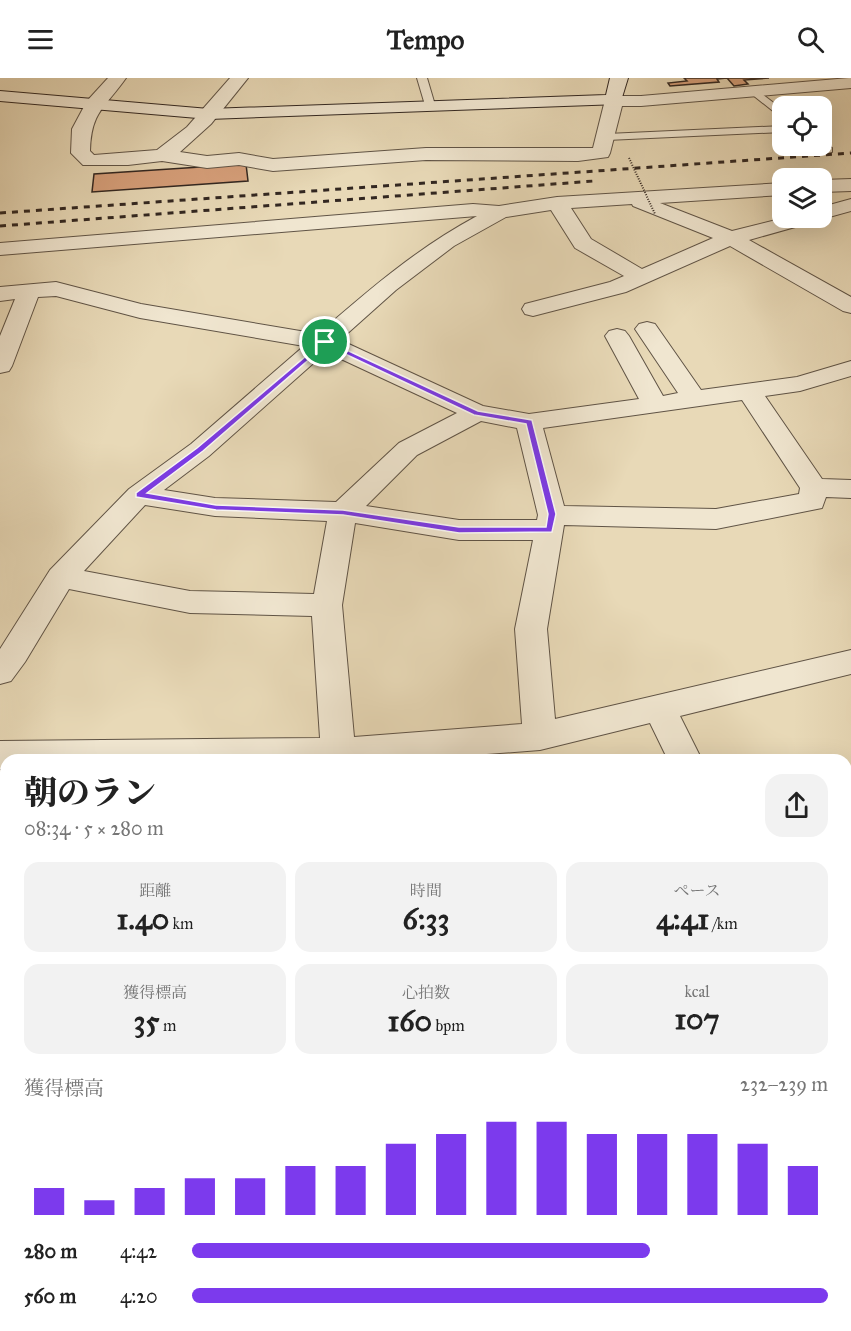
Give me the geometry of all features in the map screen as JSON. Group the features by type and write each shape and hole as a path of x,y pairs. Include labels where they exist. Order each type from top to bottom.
{"street":[{"path":"117,78 93,105 81,129 80,153 90,161 162,155 207,162 239,159 273,165 426,154 578,155 601,153 607,137 619,78"},
{"path":"162,155 173,148 209,114 238,78"},
{"path":"0,96 209,114 430,105 640,100 851,83"},
{"path":"832,186 851,185"},
{"path":"0,249 473,210 500,212 557,203 772,190"},
{"path":"630,198 732,238 851,306"},
{"path":"557,203 583,243 640,277"},
{"path":"832,210 851,205"},
{"path":"0,672 14,654 62,577 139,495 200,450 388,285 446,241 500,212"},
{"path":"533,309 618,287 732,238 772,227"},
{"path":"56,245 56,290"},
{"path":"0,294 56,290 140,311 325,342 477,413 529,422 800,384 851,368"},
{"path":"0,366 29,291"},
{"path":"647,329 694,399"},
{"path":"617,336 655,404"},
{"path":"139,495 216,507 343,512 459,530 606,518 716,519 812,501 814,488 749,391"},
{"path":"338,754 327,604 343,512 408,449 477,413"},
{"path":"529,422 551,522 531,629 540,736"},
{"path":"814,488 851,489"},
{"path":"62,577 190,602 327,604"},
{"path":"367,754 540,736 851,662"},
{"path":"659,708 682,754"}],"lane":[{"path":"422,78 430,105"},
{"path":"753,90 772,106"},
{"path":"607,137 772,130"}],"path":[{"path":"629,158 655,214"}],"building":[{"path":"684,78 727,78 717,79 719,82 670,86 668,83 687,81"},
{"path":"727,78 769,78 744,80 748,84 734,86"},
{"path":"246,164 248,181 92,192 94,174"}],"railway":[{"path":"0,213 851,153"},
{"path":"0,226 594,181"}],"route":[{"path":"325,342 477,413 529,422 552,514 549,530 459,530 343,512 216,507 139,495 200,450 325,342"}]}
